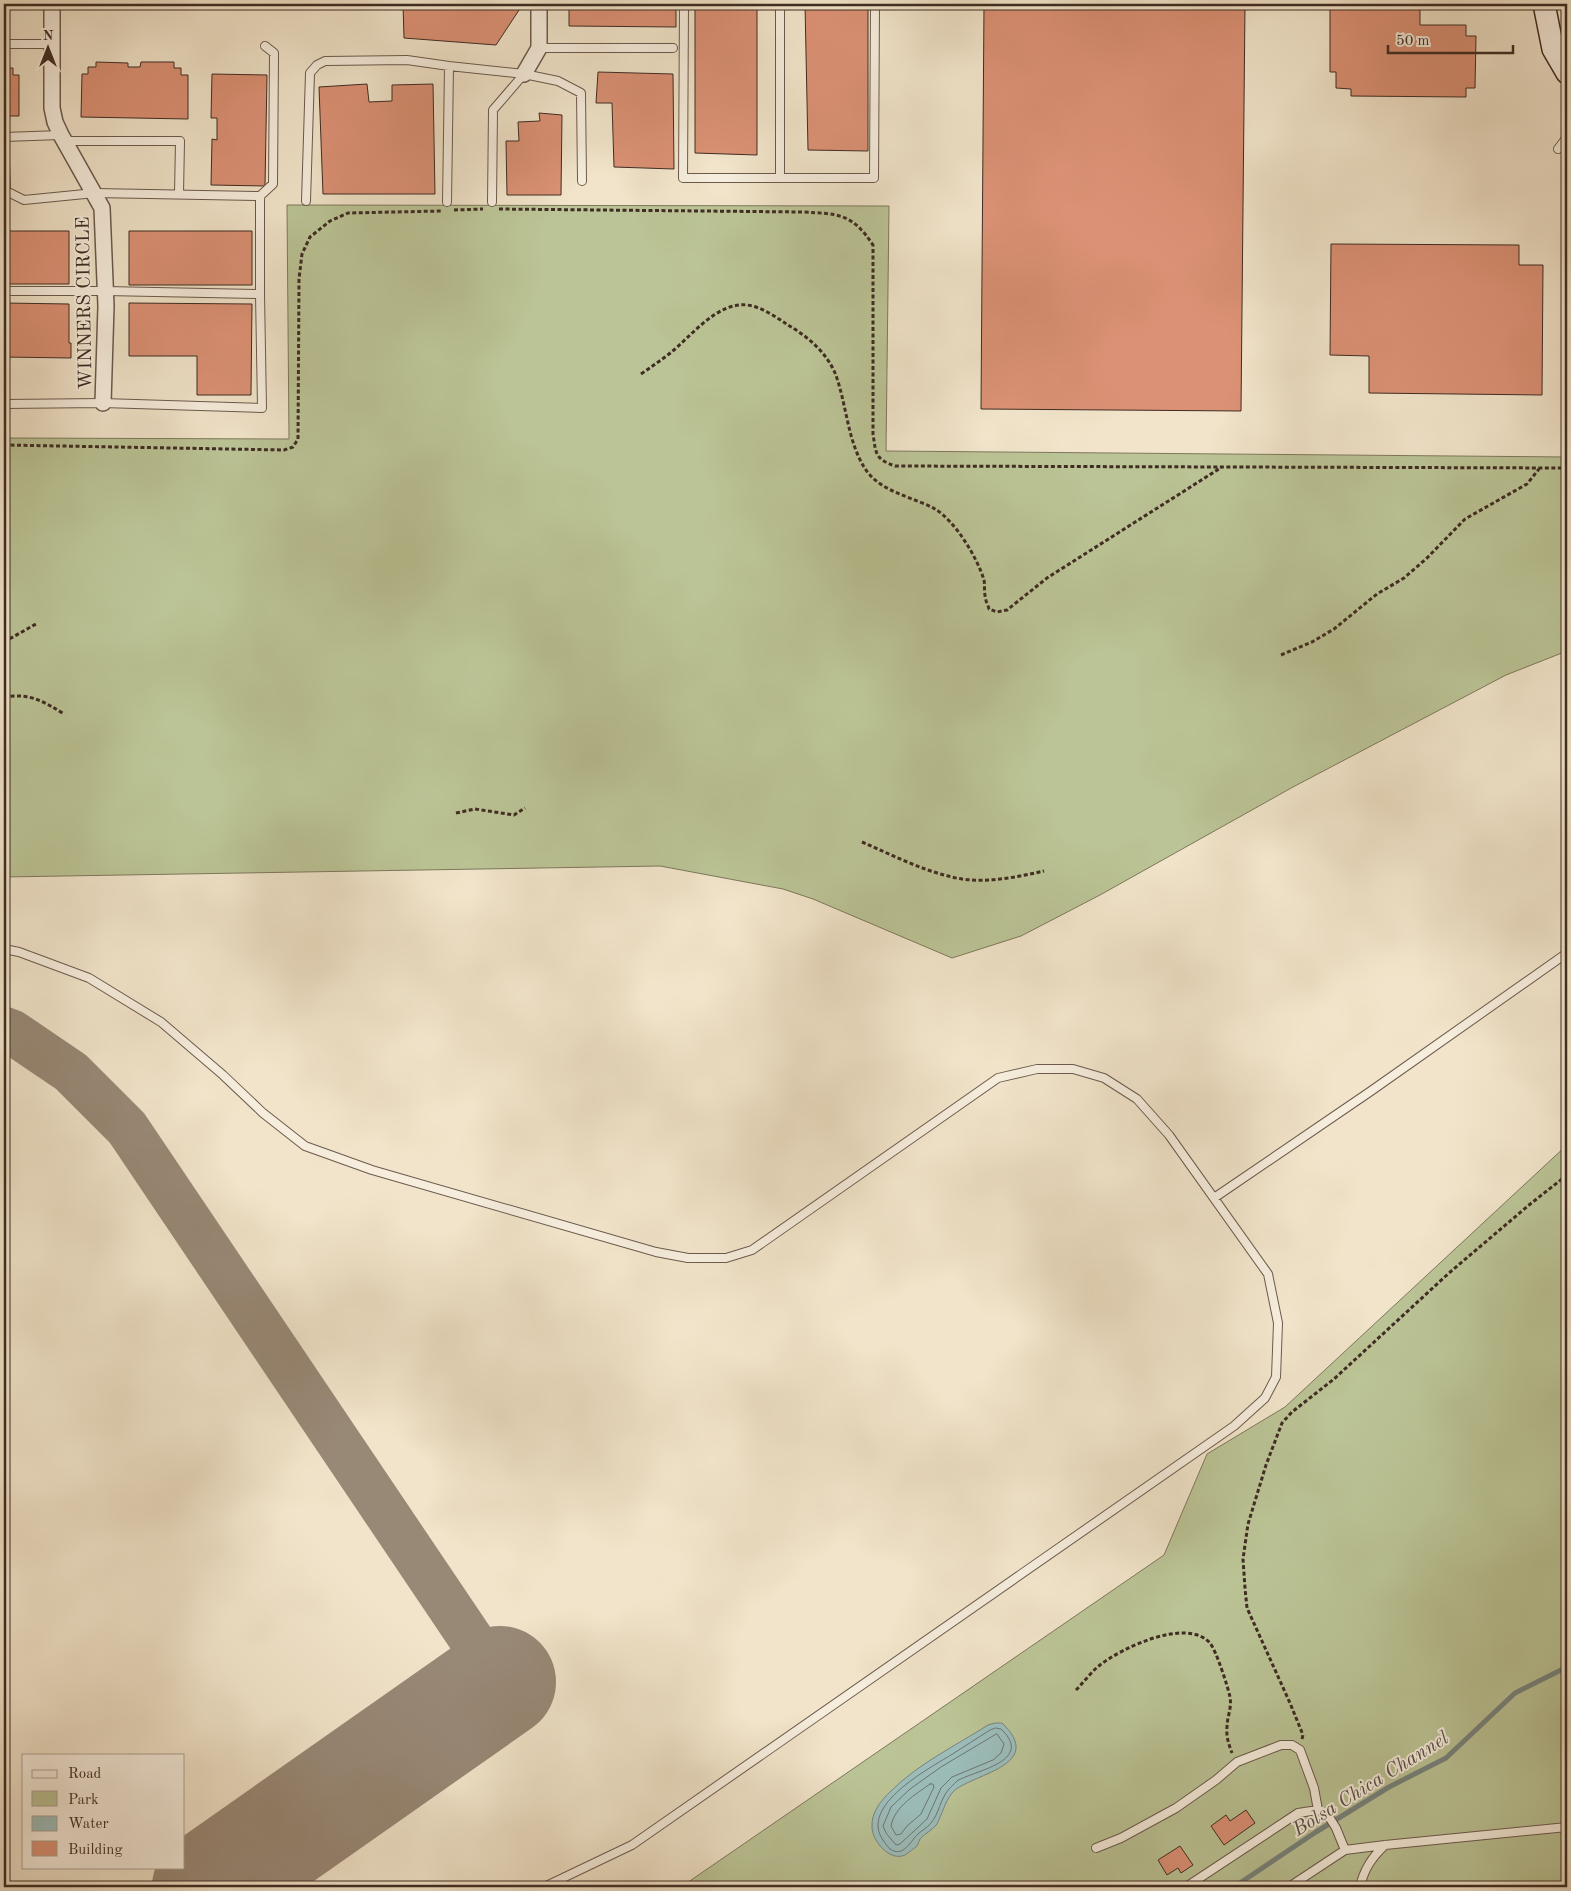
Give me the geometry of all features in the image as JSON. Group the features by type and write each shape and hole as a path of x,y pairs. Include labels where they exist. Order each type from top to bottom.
{"street":[{"name":"WINNERS CIRCLE","path":"52,4 52,108 55,122 62,138 102,208 105,291 103,404"},
{"path":"524,74 539,48 539,4"},
{"path":"1544,4 1553,49 1567,73"}],"lane":[{"path":"684,4 683,178 874,178 875,4"},
{"path":"780,4 780,178"},
{"path":"4,44 52,44"},
{"path":"4,404 103,404 262,408 260,196 272,184 274,53 265,46"},
{"path":"539,48 673,48"},
{"path":"306,201 310,74 317,65 325,62 407,60 524,74 558,81 581,94 582,181"},
{"path":"447,202 449,66"},
{"path":"492,202 493,110 524,74"},
{"path":"179,194 180,141 4,137 6,191 24,200 95,193 260,196"},
{"path":"1558,149 1567,138"},
{"path":"4,291 260,294"},
{"path":"4,949 19,952 89,978 161,1022 223,1075 263,1113 305,1146 372,1170 656,1252 688,1258 726,1258 752,1250 998,1078 1037,1069 1073,1069 1104,1078 1137,1099 1170,1135 1268,1274 1278,1322 1276,1377 1265,1398 1226,1432 632,1845 544,1887"},
{"path":"1214,1198 1371,1091 1567,953"},
{"path":"1096,1848 1121,1838 1176,1808 1216,1780 1237,1762 1281,1745 1292,1745 1300,1750 1322,1811 1336,1828 1345,1850"},
{"path":"1186,1887 1298,1813 1322,1811"},
{"path":"1289,1887 1345,1850 1385,1844 1567,1827"},
{"path":"1360,1887 1372,1857 1385,1844"}],"path":[{"path":"4,446 284,450 292,447 298,439 299,279 302,254 310,237 330,222 348,213 492,209 803,212 834,214 849,218 863,230 873,245 873,434 875,452 882,462 895,466 913,467 1567,468"},
{"path":"642,374 670,353 704,322 729,308 746,305 760,308 790,326 814,343 834,372 858,457 867,472 895,492 936,510 952,525 977,562 984,582 984,596 989,609 997,612 1007,610 1047,578 1222,467"},
{"path":"1281,655 1312,642 1334,629 1377,594 1404,578 1465,520 1527,484 1540,468"},
{"path":"4,642 36,624"},
{"path":"4,697 30,697 44,701 64,714"},
{"path":"456,813 475,809 514,815 525,808"},
{"path":"862,842 949,877 980,880 1014,878 1044,871"},
{"path":"1300,1750 1303,1736 1247,1608 1243,1559 1248,1524 1266,1465 1282,1423 1292,1412 1334,1379 1449,1273 1567,1175"},
{"path":"1076,1690 1100,1666 1135,1646 1154,1638 1172,1634 1197,1635 1211,1644 1228,1689 1230,1709 1227,1738 1231,1752 1237,1762"}],"green space":[{"path":"287,205 889,206 886,451 1567,457 1567,651 1506,675 1293,787 1100,895 1021,936 952,958 813,899 783,889 660,866 4,877 4,438 289,439"},
{"path":"1567,1145 1567,1887 681,1887 1164,1555 1207,1454 1285,1407"}],"water":[{"path":"1002,1723 1014,1738 1016,1750 1011,1759 1000,1767 961,1786 952,1793 945,1804 937,1824 908,1853 894,1856 883,1849 875,1838 872,1822 877,1807 884,1798 913,1772 988,1725"}],"building":[{"path":"403,4 523,4 496,45 404,38"},
{"path":"569,4 676,4 676,27 569,26"},
{"path":"695,4 757,4 757,155 695,153"},
{"path":"805,4 868,4 868,151 808,150"},
{"path":"984,4 1245,4 1241,411 981,409"},
{"path":"1330,4 1400,4 1400,7 1420,7 1420,25 1466,25 1466,36 1476,36 1475,88 1466,88 1466,97 1351,96 1351,89 1336,88 1336,72 1330,72"},
{"path":"4,62 6,62 6,68 13,68 13,75 19,75 19,116 4,116"},
{"path":"96,62 128,63 128,67 140,67 141,62 174,62 174,68 181,68 181,75 188,75 188,119 81,117 82,74 88,74 88,67 96,67"},
{"path":"598,72 673,74 674,169 614,167 612,103 596,103"},
{"path":"212,74 267,75 265,186 211,185 212,139 217,140 217,118 211,118"},
{"path":"367,84 369,102 392,101 392,85 433,84 435,194 323,194 319,87"},
{"path":"539,113 562,115 561,195 507,195 506,141 519,141 518,122 540,121"},
{"path":"4,231 69,231 69,284 4,284"},
{"path":"129,231 252,231 252,285 129,285"},
{"path":"1331,244 1519,245 1519,265 1543,265 1542,395 1369,393 1369,356 1330,355"},
{"path":"4,303 69,304 71,358 4,357"},
{"path":"129,303 252,304 251,395 197,395 197,356 129,356"},
{"path":"1246,1810 1255,1823 1224,1845 1211,1826 1226,1815 1230,1821"},
{"path":"1180,1846 1193,1865 1181,1873 1178,1868 1167,1875 1158,1860"}],"waterway":[{"name":"Bolsa Chica Channel","path":"1234,1887 1316,1832 1389,1787 1446,1758 1515,1693 1567,1667"}],"taxiway":[{"path":"4,1029 12,1032 71,1072 127,1128 500,1682"}],"runway":[{"path":"208,1887 500,1682"}]}
